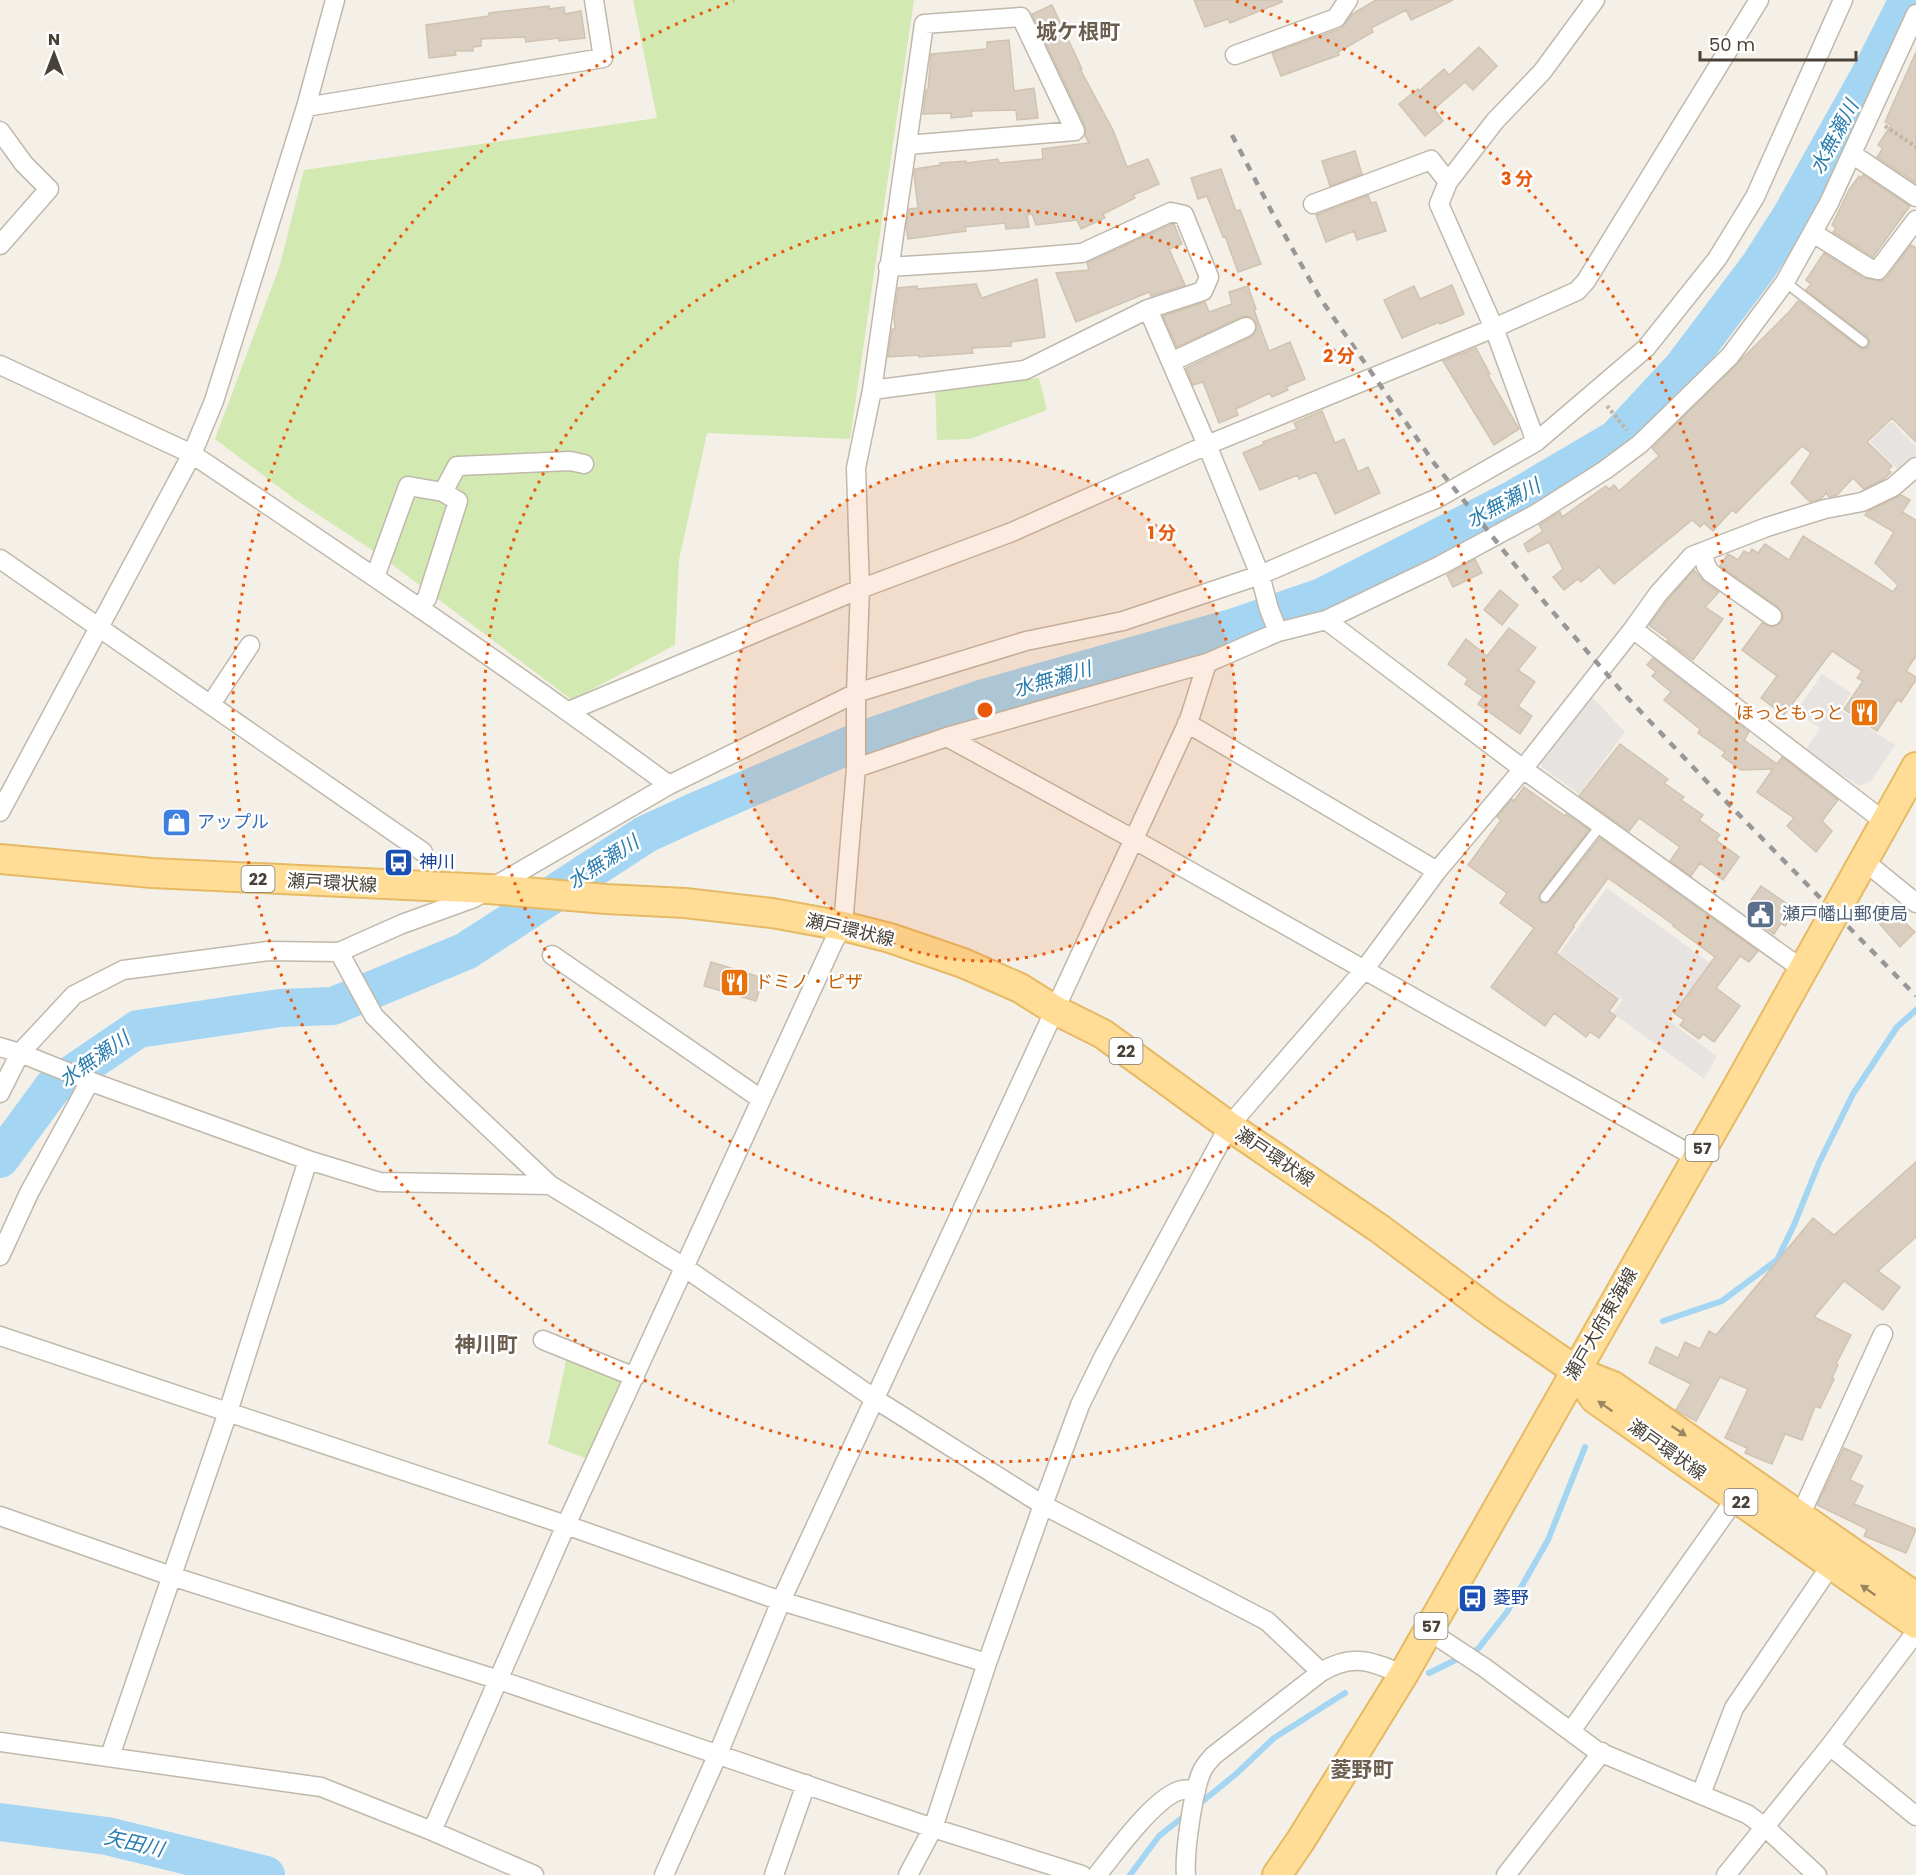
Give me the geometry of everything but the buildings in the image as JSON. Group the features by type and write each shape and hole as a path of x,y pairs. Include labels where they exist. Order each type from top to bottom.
{"main road":[{"name":"瀬戸大府東海線","path":"1288,1871 1403,1675 1436,1635 1575,1371 1916,767"},
{"name":"瀬戸環状線","path":"0,859 163,873 517,891 735,908 843,926 890,938 963,963 1020,988 1055,1010 1103,1034 1229,1126 1380,1229 1575,1371 1613,1386 1916,1597"},
{"name":"瀬戸環状線","path":"1575,1371 1595,1399 1916,1624"}],"street":[{"path":"0,812 192,454 214,401 306,107 335,0"},
{"path":"306,107 603,58 594,0"},
{"path":"1235,55 1336,18 1348,0"},
{"path":"1536,442 1494,328 1439,204 1448,182 1495,121 1542,72 1595,0"},
{"path":"569,711 860,589 1012,532 1207,445 1494,328 1577,291 1586,282 1759,0"},
{"path":"0,1092 20,1053 74,995 123,970 268,951 339,952 402,924 474,898 669,784 856,693 1026,641 1123,621 1260,575 1438,498 1536,442 1647,348 1717,259 1755,197 1839,2"},
{"path":"856,768 947,737 1207,663 1278,632 1326,620 1442,565 1534,515 1605,471 1640,444 1730,356 1785,282 1813,233 1852,154 1916,14"},
{"path":"432,1831 566,1525 834,941 843,926 856,768 860,589 856,468 872,390 924,24 1021,17 1075,131 907,145"},
{"path":"0,131 24,164 49,189 0,245"},
{"path":"1852,154 1916,197"},
{"path":"1313,204 1431,160 1448,182"},
{"path":"872,390 1025,370 1148,309 1203,291 1209,277 1184,215 1171,212 1082,253 888,267"},
{"path":"1813,233 1869,268 1878,270 1916,220"},
{"path":"1148,309 1260,575 1278,632"},
{"path":"1171,362 1246,327"},
{"path":"0,365 192,454 419,607 669,784"},
{"path":"443,492 457,466 570,461 584,464"},
{"path":"908,1875 933,1828 987,1663 1080,1405 1104,1356 1229,1126 1364,970 1437,871 1523,769 1685,562 1692,556 1767,527 1825,509 1862,502 1893,487 1916,467"},
{"path":"375,577 408,486 443,492 458,501 427,598 419,607"},
{"path":"1703,552 1706,566 1711,573 1772,616"},
{"path":"0,559 423,852"},
{"path":"1326,620 1523,769 1802,969"},
{"path":"1632,629 1885,822"},
{"path":"211,704 250,645"},
{"path":"664,1875 718,1754 781,1600 1187,723 1207,663"},
{"path":"1187,723 1437,871"},
{"path":"947,737 1133,839 1697,1158"},
{"path":"1863,860 1916,903"},
{"path":"339,952 374,1016 550,1185 684,1267 875,1399 1043,1505 1267,1621 1321,1672"},
{"path":"552,956 761,1099"},
{"path":"0,1047 308,1160 380,1182 550,1185"},
{"path":"0,1256 29,1193 95,1083"},
{"path":"110,1756 228,1412 308,1160"},
{"path":"1800,1516 1883,1334"},
{"path":"0,1336 566,1525 781,1600 987,1663"},
{"path":"543,1340 635,1377"},
{"path":"1571,1731 1736,1498"},
{"path":"0,1516 171,1576 499,1680 933,1828 1082,1875"},
{"path":"1701,1794 1734,1708 1831,1565"},
{"path":"1726,1875 1830,1746 1916,1632"},
{"path":"1436,1635 1602,1752 1747,1814 1765,1827 1817,1875"},
{"path":"1186,1875 1185,1856 1196,1791 1202,1771 1213,1755 1321,1672 1335,1664 1365,1660 1403,1675"},
{"path":"0,1742 321,1787 534,1875"},
{"path":"1830,1746 1916,1815"},
{"path":"1506,1875 1602,1752"},
{"path":"774,1875 806,1784"},
{"path":"1097,1875 1127,1838 1169,1796 1182,1790 1196,1791"}],"lane":[{"path":"1785,282 1863,342"},
{"path":"1545,897 1601,825"}],"path":[{"path":"1870,116 1916,147"},
{"path":"1606,405 1628,430"}],"green space":[{"path":"633,0 914,0 850,439 707,433 679,560 675,645 572,700 381,556 296,500 215,439 279,268 304,170 657,118"},
{"path":"1039,378 1047,410 970,439 937,440 935,389"},
{"path":"567,1356 625,1379 590,1460 548,1444"}],"shaded area":[{"path":"1891,421 1916,447 1916,455 1898,470 1870,442"},
{"path":"1822,674 1851,693 1841,710 1895,745 1870,782 1859,786 1805,751 1820,728 1796,712"},
{"path":"1590,695 1625,732 1579,794 1542,767 1540,760"},
{"path":"1607,888 1710,963 1668,1020 1717,1056 1704,1079 1613,1013 1623,1000 1559,954"}],"waterway":[{"name":"水無瀬川","path":"0,1159 53,1087 138,1029 280,1008 333,1006 466,951 646,834 694,812 859,741 984,698 1235,627 1322,597 1514,499 1616,439 1682,368 1759,266 1791,216 1873,69 1908,0"},
{"path":"1663,1321 1722,1301 1777,1260 1819,1163 1853,1094 1897,1027 1916,1010"},
{"path":"1429,1673 1478,1649 1507,1612 1548,1540 1585,1447"},
{"path":"1198,1805 1236,1774 1274,1738 1345,1693"},
{"path":"1130,1875 1159,1836 1188,1813"},
{"name":"矢田川","path":"0,1822 107,1836 266,1875"}],"railway":[{"path":"1232,135 1320,298 1434,463 1546,604 1625,695 1916,996"}],"place":[{"name":"ほっともっと","path":"1865,713"},
{"name":"アップル","path":"176,822"},
{"name":"神川","path":"398,862"},
{"name":"瀬戸幡山郵便局","path":"1761,914"},
{"name":"ドミノ・ピザ","path":"734,982"},
{"name":"菱野","path":"1472,1598"}],"district":[{"name":"城ケ根町","path":"1078,32"},
{"name":"神川町","path":"486,1345"},
{"name":"菱野町","path":"1362,1770"}]}
